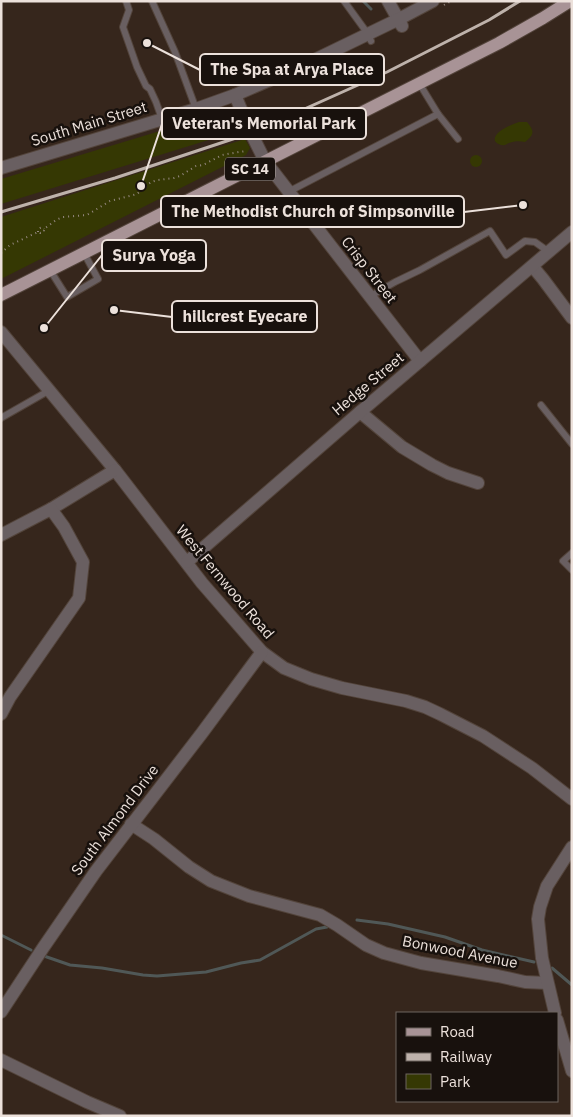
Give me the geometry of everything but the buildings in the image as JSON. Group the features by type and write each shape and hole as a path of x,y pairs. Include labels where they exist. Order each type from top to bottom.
{"main road":[{"name":"SC 14","path":"1,295 499,43 570,1"}],"street":[{"path":"388,1 401,22"},
{"name":"South Main Street","path":"1,168 196,109 234,95 370,38 401,22 433,1"},
{"name":"Crisp Street","path":"234,95 265,161 420,361"},
{"name":"Hedge Street","path":"186,562 572,232"},
{"path":"532,267 572,318"},
{"name":"West Fernwood Road","path":"1,332 115,470 208,590 262,652 284,668 311,679 342,688 406,701 440,714 483,736 532,768 572,799"},
{"path":"360,412 402,447 448,473 478,483"},
{"path":"1,535 51,509 115,470"},
{"path":"1,714 10,697 78,598 83,562 51,509"},
{"name":"South Almond Drive","path":"1,1012 85,886 262,652"},
{"name":"Bonwood Avenue","path":"131,824 211,881 249,896 320,915 366,945 384,953 421,963 524,982 547,983"},
{"path":"555,1012 542,958 538,919 547,886 572,847"},
{"path":"558,1023 572,1070"},
{"path":"1,1060 120,1116"}],"lane":[{"path":"126,1 129,10 123,27 143,80 150,89 162,119"},
{"path":"152,1 175,52 196,109"},
{"path":"344,1 370,38"},
{"path":"419,83 438,114 458,139"},
{"path":"288,192 438,114"},
{"path":"370,297 490,230 506,255 525,241 535,242 549,252"},
{"path":"50,270 67,297 98,279 84,253"},
{"path":"1,418 50,390"},
{"path":"541,405 572,444"},
{"path":"572,553 564,561 572,570"}],"path":[{"path":"1,253 10,245 38,232 38,229 42,227 44,229 63,217 87,215 110,201 137,194 151,182 180,176 196,166 203,165 222,155 258,148"}],"green space":[{"path":"223,112 235,118 241,130 1,204 1,179"},
{"path":"519,122 527,122 532,130 532,135 528,140 504,145 495,141 500,132"},
{"path":"245,139 250,148 246,155 1,279 1,217"},
{"path":"478,155 481,156 481,166 474,167 471,166 470,159 471,156"}],"waterway":[{"path":"363,1 371,9"},
{"path":"357,920 388,924 445,937 482,950 534,962"},
{"path":"44,956 70,965 143,975 157,976 206,972 260,960 316,929 327,927"},
{"path":"1,935 31,950"},
{"path":"552,968 572,985"}],"railway":[{"path":"1,212 115,178 251,133 387,72 489,20 520,1"}],"place":[{"name":"The Spa at Arya Place","path":"147,43"},
{"name":"Veteran's Memorial Park","path":"141,186"},
{"name":"The Methodist Church of Simpsonville","path":"523,205"},
{"name":"hillcrest Eyecare","path":"114,310"},
{"name":"Surya Yoga","path":"44,328"}]}
